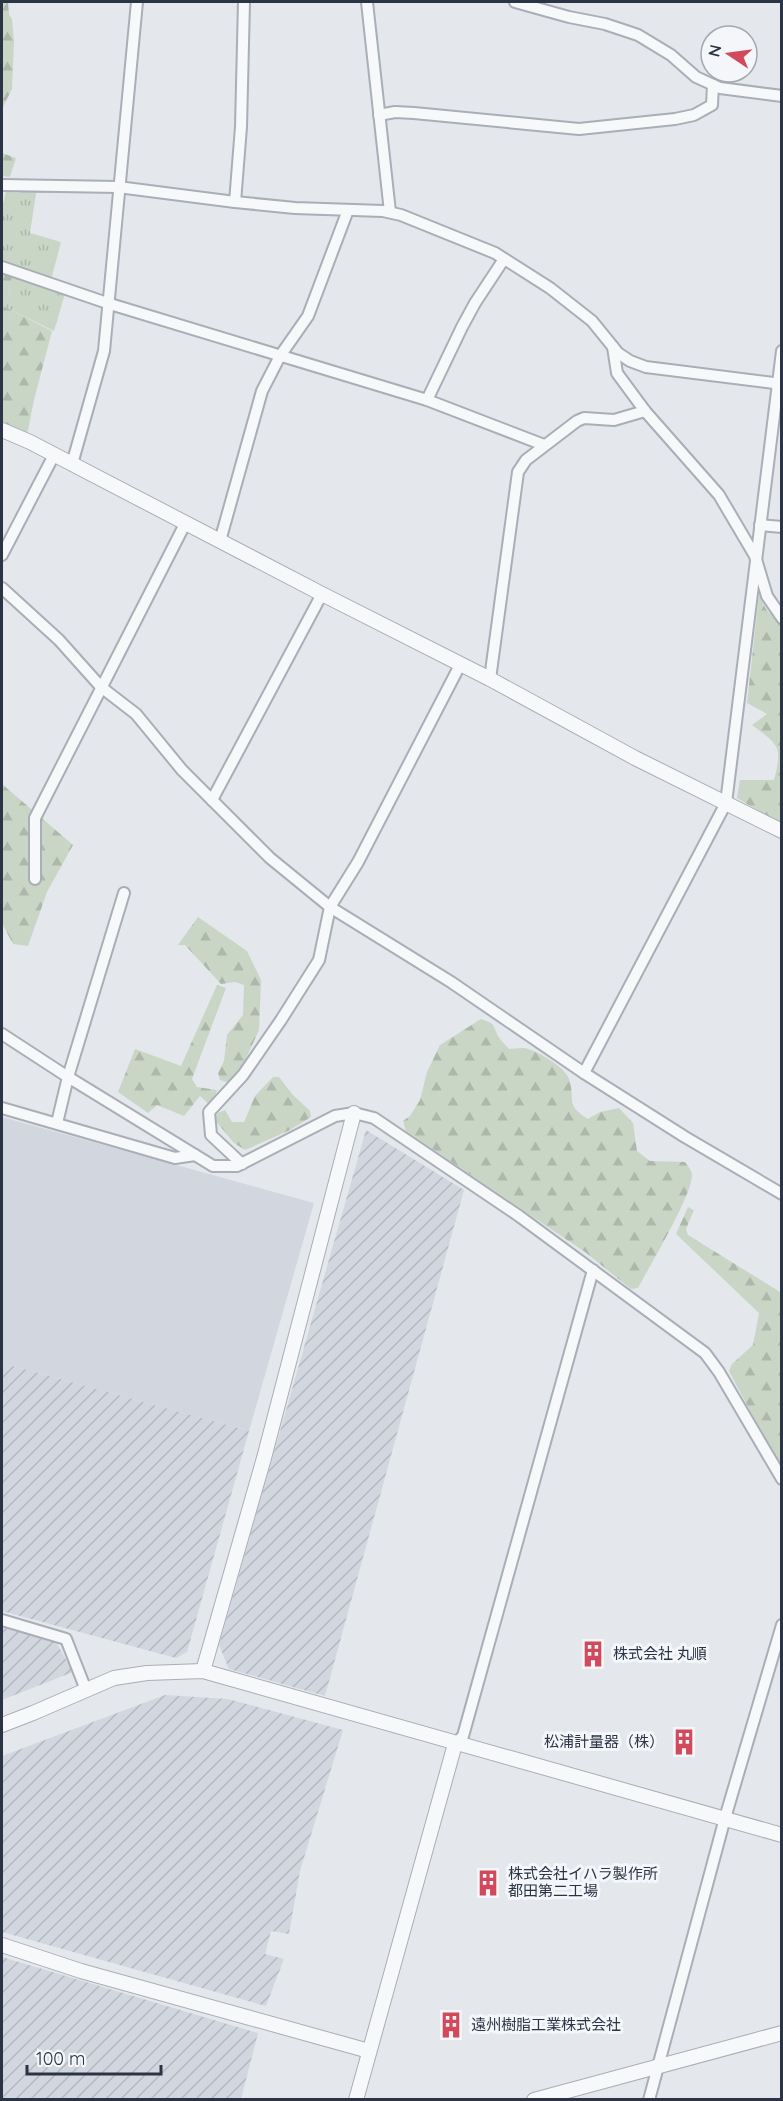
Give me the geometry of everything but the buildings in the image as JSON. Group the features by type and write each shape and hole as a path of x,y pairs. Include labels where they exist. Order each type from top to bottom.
{"street":[{"path":"72,464 104,351 137,2"},
{"path":"235,202 241,127 244,2"},
{"path":"367,2 390,212"},
{"path":"515,2 605,24 638,35 671,55 696,77 720,88 782,96"},
{"path":"379,116 395,112 414,113 579,129 648,123 694,115 712,105 713,85"},
{"path":"2,184 118,187 295,208 390,212 495,253 550,288 592,321 613,346 630,361 646,367 779,383"},
{"path":"220,541 262,391 280,356 311,311 348,210"},
{"path":"428,400 462,327 504,259"},
{"path":"2,267 110,304 428,400 544,445"},
{"path":"613,346 617,374 645,411 719,495 755,556 767,596 782,618"},
{"path":"584,1073 726,803 782,351"},
{"path":"490,679 518,472 526,460 577,421 584,418 614,420 645,411"},
{"path":"2,430 490,679 635,758 782,831"},
{"path":"2,555 54,455"},
{"path":"35,879 35,818 185,524"},
{"path":"760,525 782,527"},
{"path":"2,588 59,640 101,687 136,714 182,770 270,858 330,907 451,982 584,1073 685,1137 782,1194"},
{"path":"212,800 322,594"},
{"path":"242,1164 211,1135 209,1112 243,1075 319,960 330,907 358,862 460,665"},
{"path":"57,1123 68,1077 124,893"},
{"path":"2,1034 213,1166 225,1167 242,1164 335,1116 354,1113 374,1118 519,1216 705,1353 719,1372 782,1479"},
{"path":"2,1108 176,1158 195,1155"},
{"path":"203,1671 267,1446 354,1113"},
{"path":"356,2100 455,1744 463,1736 592,1270"},
{"path":"2,1620 66,1639 86,1690"},
{"path":"649,2100 724,1818 782,1625"},
{"path":"2,1725 114,1678 147,1673 203,1671 782,1835"},
{"path":"2,1945 81,1971 369,2051"},
{"path":"534,2100 782,2033"}],"shaded area":[{"path":"2,1117 314,1203 249,1431 2,1363"},
{"path":"366,1130 464,1190 325,1696 229,1669 219,1645"},
{"path":"2,1363 249,1431 187,1652 176,1658 2,1611"},
{"path":"2,1626 56,1642 73,1672 2,1700"},
{"path":"165,1695 228,1699 343,1730 300,1871 289,1934 271,1931 265,1954 284,1959 266,2006 2,1932 2,1756"},
{"path":"2,1957 258,2033 241,2099 2,2099"}],"green space":[{"path":"2,2 8,2 14,41 12,89 2,109"},
{"path":"2,153 16,158 10,177 2,176"},
{"path":"6,192 36,193 30,233 61,242 51,280 2,266 2,208"},
{"path":"2,269 13,272 5,307 52,331 26,440 2,429"},
{"path":"13,272 66,290 54,331 5,307"},
{"path":"759,595 766,609 781,626 781,824 737,798 740,780 774,780 778,760 778,753 773,742 752,725 767,714 747,703"},
{"path":"2,784 73,845 47,892 28,946 13,944 2,923"},
{"path":"198,917 247,951 261,980 259,1030 237,1078 229,1083 220,1080 218,1073 224,1061 227,1035 243,1015 244,985 235,982 221,984 185,945 178,945"},
{"path":"217,985 226,988 192,1079 197,1087 217,1090 212,1107 200,1096 184,1116 157,1105 148,1113 118,1092 135,1049 181,1066"},
{"path":"481,1019 493,1025 499,1038 509,1049 524,1048 533,1051 563,1070 571,1086 573,1105 581,1114 588,1119 600,1112 619,1108 633,1123 637,1151 650,1161 685,1162 690,1170 691,1183 686,1197 638,1288 631,1289 585,1252 406,1131 403,1121 410,1116 420,1100 427,1072 440,1045"},
{"path":"273,1077 279,1077 292,1094 310,1111 311,1117 288,1131 245,1150 234,1143 214,1119 218,1113 225,1110 232,1122 244,1122 255,1096"},
{"path":"688,1207 694,1210 686,1229 688,1235 780,1292 781,1290 781,1470 729,1371 732,1364 753,1345 759,1313 676,1234"}],"waterway":[{"path":"21,191 51,191"}],"place":[{"name":"株式会社 丸順","path":"593,1654"},
{"name":"松浦計量器（株）","path":"684,1742"},
{"name":"株式会社イハラ製作所 都田第二工場","path":"488,1883"},
{"name":"遠州樹脂工業株式会社","path":"451,2025"}]}
